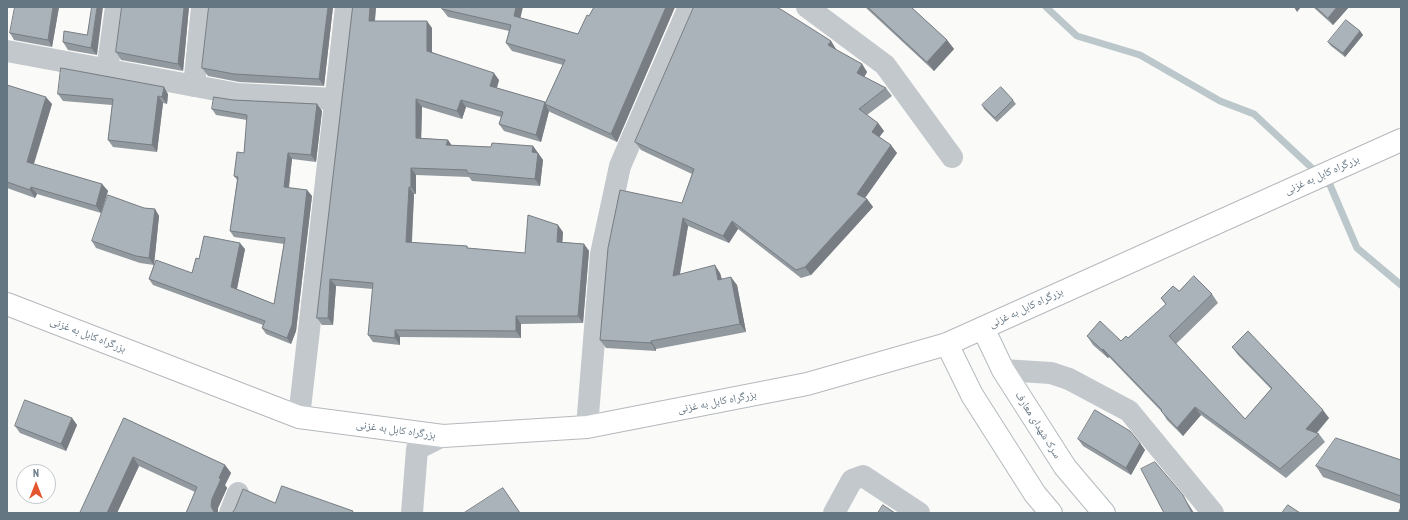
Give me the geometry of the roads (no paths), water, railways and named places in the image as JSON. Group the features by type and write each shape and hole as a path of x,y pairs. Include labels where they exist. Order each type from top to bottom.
{"main road":[{"name":"بزرگراه کابل به غزنی","path":"7,304 299,416 443,436 587,427 807,384 947,344 1401,140"},
{"name":"سرک شهدای معارف","path":"983,328 1003,370 1065,467 1104,513"},
{"path":"947,344 972,395 1035,494 1051,513"}],"street":[{"path":"107,70 116,7"},
{"path":"194,86 202,7"},
{"path":"299,416 346,7"},
{"path":"587,427 600,254 620,166 689,7"},
{"path":"807,7 885,65 952,157"},
{"path":"7,51 238,94 335,99"},
{"path":"1003,370 1051,373 1069,379 1129,411 1213,513"},
{"path":"412,513 417,450 443,436"},
{"path":"834,513 852,480 863,476 919,513"}],"waterway":[{"path":"1046,7 1077,36 1140,55 1220,101 1254,114 1330,185 1357,248 1401,285"}]}
